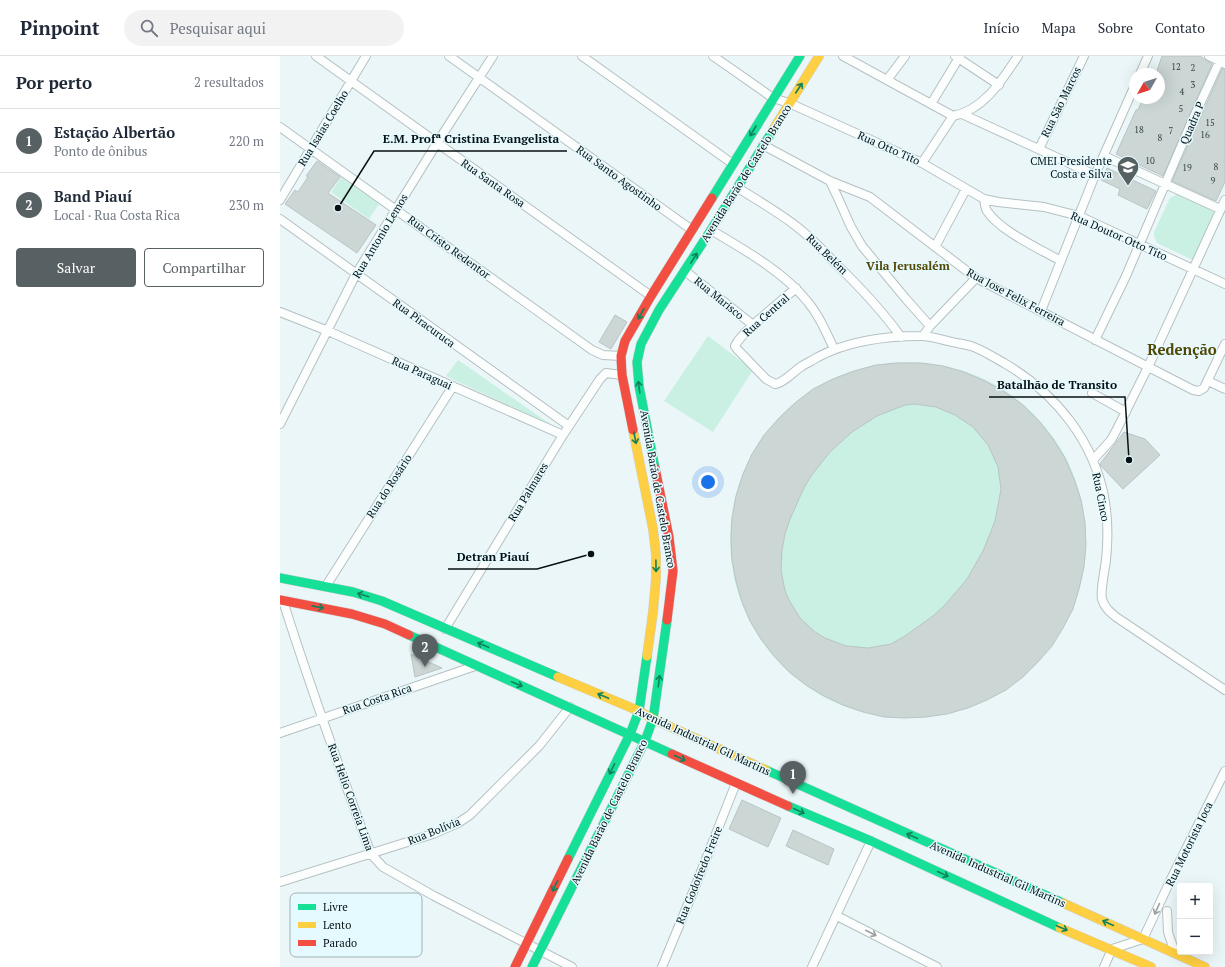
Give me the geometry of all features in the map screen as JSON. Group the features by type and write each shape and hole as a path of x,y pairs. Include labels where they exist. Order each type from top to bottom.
{"main road":[{"name":"Avenida Barão de Castelo Branco","path":"514,967 630,734 639,711 653,612 656,578 656,555 622,375 621,356 626,341 651,296 800,56"},
{"name":"Avenida Barão de Castelo Branco","path":"532,967 645,741 654,719 672,594 673,571 669,537 639,386 637,362 641,344 659,310 738,188 819,56"},
{"name":"Avenida Industrial Gil Martins","path":"280,578 353,592 382,601 639,711 1205,967"},
{"name":"Avenida Industrial Gil Martins","path":"281,601 336,610 373,620 432,645 475,666 570,707 823,822 872,841 1047,922 1151,967"}],"street":[{"name":"Rua Santa Rosa","path":"316,56 651,296"},
{"name":"Rua Isaias Coelho","path":"280,200 366,56"},
{"name":"Rua Santo Agostinho","path":"449,56 692,230"},
{"name":"Rua Antonio Lemos","path":"280,424 356,274 436,143 493,56"},
{"path":"582,56 733,164"},
{"name":"Rua Otto Tito","path":"713,56 773,98 789,103 922,163 984,199"},
{"path":"843,56 953,116 962,114 979,104 999,85 1018,56"},
{"path":"887,80 905,56"},
{"name":"Rua São Marcos","path":"1039,148 1084,56"},
{"path":"1143,68 1148,56"},
{"path":"1209,56 1222,60"},
{"path":"931,104 958,57 999,85"},
{"name":"Quadra P","path":"1095,340 1126,276 1192,121 1222,60"},
{"path":"1041,311 1095,175 1129,99"},
{"path":"962,114 1095,175"},
{"path":"922,163 953,116"},
{"name":"Rua Cristo Redentor","path":"280,127 592,350 603,356 621,356"},
{"name":"Rua Jose Felix Ferreira","path":"763,145 830,181 870,197 976,278 1193,390 1202,390 1208,380"},
{"path":"1104,156 1220,210"},
{"path":"830,181 851,227 862,246 930,326"},
{"name":"Rua Belém","path":"738,188 779,214 813,240 875,303 902,337"},
{"path":"935,247 966,189"},
{"path":"984,199 987,211 1003,227 1061,261"},
{"name":"Rua Doutor Otto Tito","path":"984,199 1044,207 1079,216 1225,284"},
{"path":"1093,460 1111,440 1126,412 1225,200"},
{"name":"Rua Piracuruca","path":"280,219 569,426"},
{"path":"711,230 760,261 796,288 815,312 834,349 878,339 923,336 930,326 976,278"},
{"name":"Rua Marisco","path":"685,271 753,325"},
{"name":"Rua Central","path":"796,288 753,325 737,342 737,350 766,379 775,384 802,366 834,349"},
{"name":"Rua Paraguai","path":"280,312 328,331 563,435"},
{"name":"Rua Cinco","path":"923,336 971,346 993,357 1022,374 1052,398 1060,407 1083,440 1100,478 1107,520 1106,557 1101,596 1103,603 1108,611 1116,617 1225,690"},
{"path":"1225,344 1208,380 1225,389"},
{"name":"Rua Palmares","path":"445,629 563,435 600,379 604,374 608,373 622,375"},
{"name":"Rua do Rosário","path":"326,586 453,386"},
{"path":"1092,393 1126,412"},
{"name":"Rua Helio Correia Lima","path":"281,601 371,854 383,867 434,896 572,967"},
{"name":"Rua Costa Rica","path":"280,733 475,666"},
{"name":"Rua Bolívia","path":"280,882 434,834 458,823 470,815 539,746 570,707"},
{"name":"Rua Motorista Joca","path":"1143,939 1225,771"},
{"name":"Rua Godofredo Freire","path":"662,967 736,783"},
{"path":"812,967 872,841"},
{"path":"1167,911 1168,932 1175,953"},
{"path":"837,916 937,967"},
{"path":"1104,967 1112,949 1143,939"}],"green space":[{"path":"341,177 379,204 369,219 331,192"},
{"path":"1177,194 1216,211 1193,260 1157,243 1154,236 1154,232 1170,198"},
{"path":"708,336 753,370 713,432 664,401"},
{"path":"458,360 553,426 446,376"},
{"path":"908,362 943,366 976,376 1007,392 1034,414 1056,441 1072,472 1082,505 1086,540 1082,575 1072,608 1056,639 1034,666 1007,688 976,704 943,714 908,718 873,714 840,704 809,688 782,666 760,639 744,608 734,575 730,540 734,505 744,472 760,441 782,414 809,392 840,376 873,366"}],"building":[{"path":"1162,56 1200,56 1212,64 1163,176 1116,154 1136,110 1138,110 1140,104 1165,104 1165,68 1158,68"},
{"path":"1222,69 1225,69 1225,182 1216,201 1172,181"},
{"path":"317,161 340,177 328,193 376,225 357,253 285,204 295,190 298,192 308,177 306,176"},
{"path":"1107,168 1156,191 1147,209 1118,195 1120,189 1101,180"},
{"path":"615,315 627,322 611,349 599,342"},
{"path":"921,363 943,366 964,372 1005,392 1023,405 1039,421 1053,439 1065,458 1081,500 1085,522 1086,545 1084,567 1073,609 1052,646 1023,677 1006,690 968,708 947,714 905,718 884,717 843,705 806,685 789,672 761,639 750,621 742,602 736,581 732,560 731,539 732,518 736,496 743,474 752,454 764,435 779,418 813,389 854,371 876,365","holes":["915,404 936,407 955,415 973,427 988,445 998,467 1001,489 995,521 983,551 967,579 945,605 933,616 891,644 868,648 846,646 825,638 815,632 800,618 785,591 781,570 782,550 785,534 803,490 811,476 830,452 852,432 877,416 905,405"]},
{"path":"1124,432 1145,439 1160,455 1123,489 1100,464"},
{"path":"411,654 442,668 415,677"},
{"path":"742,800 781,818 768,847 729,829"},
{"path":"793,830 834,849 828,865 786,846"}],"traffic: fast":[{"path":"712,198 800,56"},
{"path":"655,468 639,386 637,362 641,344 659,310 773,130"},
{"path":"280,578 353,592 382,601 558,677"},
{"path":"532,967 645,741 653,719 667,620"},
{"path":"409,635 672,754"},
{"path":"568,859 630,734 639,711 647,656"},
{"path":"766,770 1063,903"},
{"path":"788,806 871,841 1060,928"}],"traffic: slow":[{"path":"773,130 819,56"},
{"path":"633,430 653,529 656,555 656,578 653,612 647,656"},
{"path":"558,677 639,711 653,719 766,770"},
{"path":"1063,903 1205,967"},
{"path":"1060,928 1151,967"}],"traffic: jam":[{"path":"633,430 622,375 621,356 625,341 712,198"},
{"path":"655,468 669,537 673,571 667,620"},
{"path":"280,600 352,614 385,624 409,635"},
{"path":"672,754 788,806"},
{"path":"515,967 568,859"}],"place":[{"name":"CMEI Presidente Costa e Silva","path":"1128,186"},
{"name":"E.M. Profª Cristina Evangelista","path":"338,208"},
{"name":"Batalhão de Transito","path":"1129,460"},
{"name":"Detran Piauí","path":"591,554"},
{"name":"Band Piauí","path":"425,667"},
{"name":"Estação Albertão","path":"793,794"}],"district":[{"name":"Vila Jerusalém","path":"908,266"},
{"name":"Redenção","path":"1182,350"}]}
